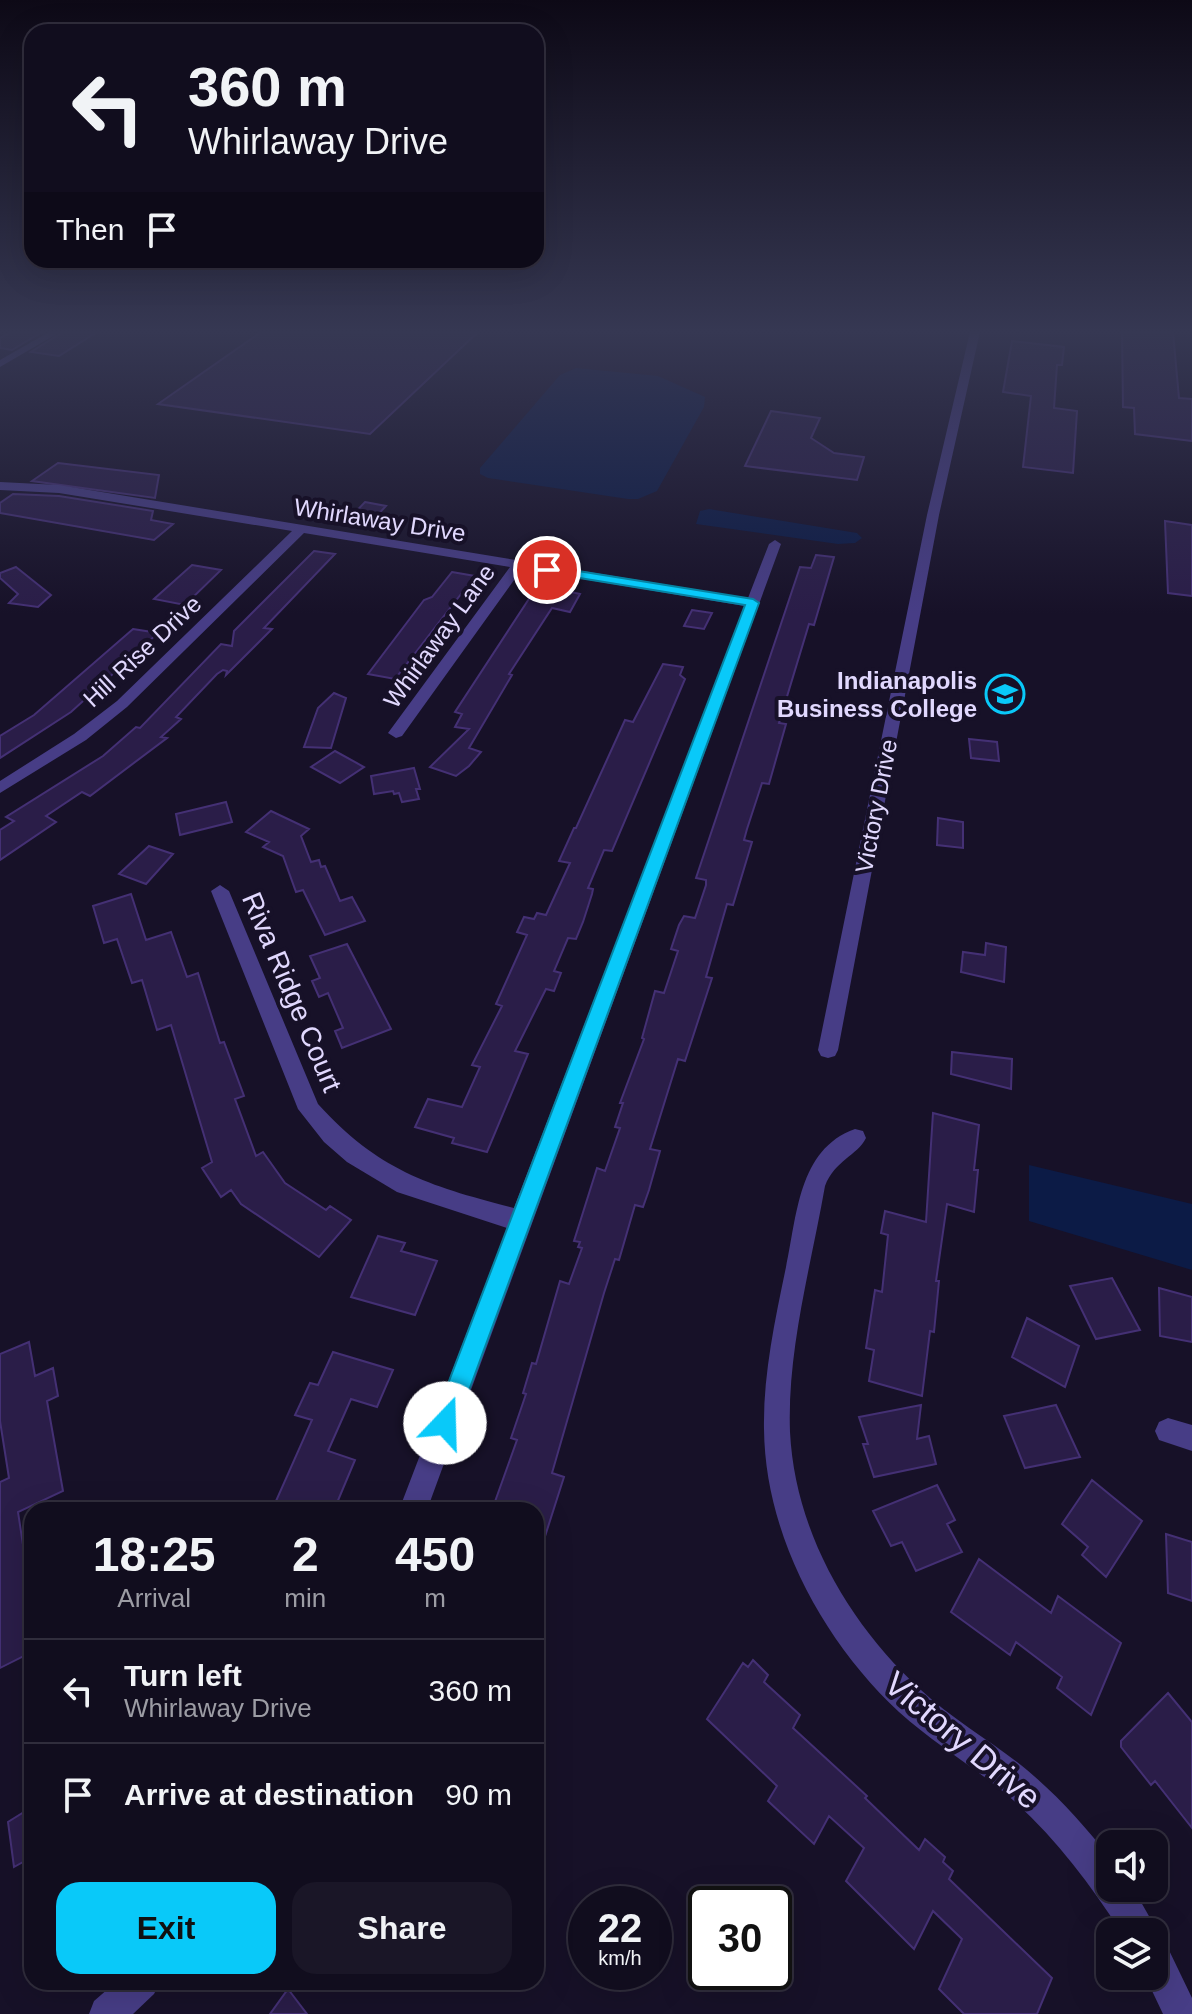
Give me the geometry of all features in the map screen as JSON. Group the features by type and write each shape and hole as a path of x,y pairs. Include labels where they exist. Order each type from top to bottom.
{"street":[{"name":"Victory Drive","path":"828,1050 933,515 954,426"},
{"name":"Whirlaway Drive","path":"0,486 59,489 753,603"},
{"name":"Hill Rise Drive","path":"0,788 80,737 122,704 300,530"},
{"path":"416,1502 775,544"},
{"name":"Whirlaway Lane","path":"396,733 518,565"},
{"name":"Riva Ridge Court","path":"220,891 309,1109 332,1138 364,1164 402,1185 522,1221"},
{"name":"Victory Drive","path":"855,1138 835,1150 826,1160 814,1186 779,1394 780,1467 788,1507 815,1575 838,1615 883,1673 939,1726 1032,1795 1096,1867"},
{"path":"1168,1986 1181,2014"},
{"path":"107,2014 133,1990"}],"water":[{"path":"516,426 693,426 657,491 638,499 488,478 480,474 480,468"},
{"path":"709,509 857,533 862,538 855,543 838,544 696,524 700,511"},
{"path":"1029,1165 1192,1204 1192,1270 1029,1221"}],"building":[{"path":"313,426 378,426 370,434"},
{"path":"764,426 816,426 811,438 834,453 864,457 857,480 745,466"},
{"path":"1028,426 1076,426 1073,473 1023,467"},
{"path":"1135,426 1192,426 1192,441 1135,434"},
{"path":"58,463 159,475 155,498 32,481"},
{"path":"13,494 59,496 153,511 151,520 173,524 154,540 0,513 0,503"},
{"path":"365,502 386,506 370,523 348,520"},
{"path":"1165,521 1192,525 1192,596 1168,593"},
{"path":"314,551 335,554 264,628 272,629 226,675 227,671 223,670 217,674 176,717 181,719 161,737 167,738 90,796 82,792 46,816 56,822 0,860 0,830 14,821 6,817 103,756 136,727 140,728 221,644 232,646 234,631"},
{"path":"816,555 834,557 814,625 809,624 779,723 786,724 769,784 762,783 747,829 744,840 752,842 733,905 727,904 706,977 712,978 685,1061 678,1059 650,1149 660,1151 649,1190 643,1207 635,1205 619,1260 615,1259 604,1293 552,1473 564,1477 544,1540 544,1502 495,1502 517,1440 511,1438 526,1394 523,1393 532,1363 536,1364 560,1281 569,1284 582,1248 578,1247 580,1242 574,1241 597,1168 605,1171 620,1128 615,1127 623,1103 620,1103 644,1039 655,991 664,993 678,951 671,949 679,925 684,916 695,918 706,885 706,880 696,878 800,567 811,568"},
{"path":"192,565 221,570 185,605 154,599"},
{"path":"16,567 51,595 38,607 9,603 18,594 0,578 0,573"},
{"path":"452,572 475,576 395,679 368,674 424,600 432,597"},
{"path":"538,585 580,594 570,612 552,608 509,674 512,675 469,748 481,752 469,766 456,776 430,767 469,729 455,727 462,714 455,712"},
{"path":"692,610 712,613 704,629 684,626"},
{"path":"133,629 158,633 71,712 0,758 0,736 34,715"},
{"path":"663,664 683,667 680,675 685,679 612,851 604,850 588,888 593,889 583,922 576,939 568,938 554,971 561,973 554,991 546,989 515,1051 528,1054 487,1152 452,1143 454,1138 415,1127 428,1099 462,1107 480,1067 472,1065 502,1006 496,1004 527,935 517,932 524,917 534,919 537,913 546,915 570,863 559,861 574,828 625,720 633,722"},
{"path":"334,693 346,698 331,748 304,747 318,708"},
{"path":"969,739 997,742 999,761 971,758"},
{"path":"335,751 364,767 340,783 311,767"},
{"path":"414,768 420,789 416,789 419,799 402,802 399,793 394,794 393,791 374,794 371,776"},
{"path":"226,802 232,822 180,835 176,814"},
{"path":"271,811 309,829 301,836 311,862 319,860 321,867 325,866 340,901 352,897 365,921 325,935 303,890 296,892 283,856 263,847 269,842 246,832"},
{"path":"938,818 963,822 963,848 937,845"},
{"path":"149,846 173,854 146,884 119,874"},
{"path":"131,894 146,940 171,932 187,977 198,973 220,1043 224,1042 244,1096 235,1099 256,1156 263,1152 285,1183 326,1210 330,1206 351,1220 319,1257 241,1204 231,1190 221,1197 202,1168 212,1162 171,1025 157,1030 142,980 132,983 117,939 104,943 93,906"},
{"path":"986,943 1006,947 1004,982 961,972 963,952 985,955"},
{"path":"347,944 391,1029 342,1048 335,1031 343,1028 328,993 319,997 312,981 320,978 310,956"},
{"path":"952,1052 1012,1059 1011,1089 951,1074"},
{"path":"933,1113 979,1125 974,1170 978,1170 974,1212 947,1204 936,1281 939,1281 934,1332 930,1331 922,1396 869,1381 874,1350 866,1348 875,1290 882,1292 888,1235 881,1233 885,1211 926,1222"},
{"path":"378,1236 405,1243 401,1251 437,1261 415,1315 351,1297"},
{"path":"1112,1278 1140,1330 1096,1339 1070,1286"},
{"path":"1159,1288 1192,1297 1192,1342 1160,1336"},
{"path":"1027,1318 1079,1346 1065,1387 1012,1357"},
{"path":"29,1342 35,1376 53,1368 58,1396 47,1401 63,1491 39,1502 24,1502 24,1509 18,1512 24,1551 24,1656 0,1668 0,1482 9,1478 0,1421 0,1354"},
{"path":"333,1352 393,1370 377,1407 351,1399 328,1451 355,1460 337,1502 276,1502 312,1420 295,1415 310,1383 318,1385"},
{"path":"921,1405 917,1439 929,1436 936,1464 874,1477 863,1444 868,1444 859,1417"},
{"path":"1056,1405 1080,1457 1025,1468 1004,1416"},
{"path":"1092,1480 1142,1521 1106,1577 1082,1555 1088,1547 1062,1524"},
{"path":"937,1485 955,1520 947,1524 962,1552 916,1571 902,1542 891,1546 873,1511"},
{"path":"1166,1534 1192,1542 1192,1601 1168,1593"},
{"path":"979,1559 1051,1613 1058,1596 1121,1643 1091,1715 1057,1688 1062,1677 1016,1642 1010,1655 951,1612"},
{"path":"753,1660 768,1675 764,1682 800,1715 793,1728 867,1796 865,1798 919,1850 925,1839 945,1857 943,1862 953,1871 949,1879 1052,1978 1037,2014 964,2014 939,1989 962,1939 933,1911 914,1949 846,1881 864,1848 829,1816 814,1844 768,1801 777,1786 707,1719 743,1663 748,1667"},
{"path":"1168,1693 1192,1722 1192,1828 1155,1781 1151,1785 1121,1747 1121,1741"},
{"path":"24,1812 24,1861 14,1867 8,1822"},
{"path":"289,1990 307,2014 270,2014"}],"place":[{"name":"Indianapolis Business College","path":"1005,694"}],"route":[{"path":"445,1423 753,603 547,570"}]}
